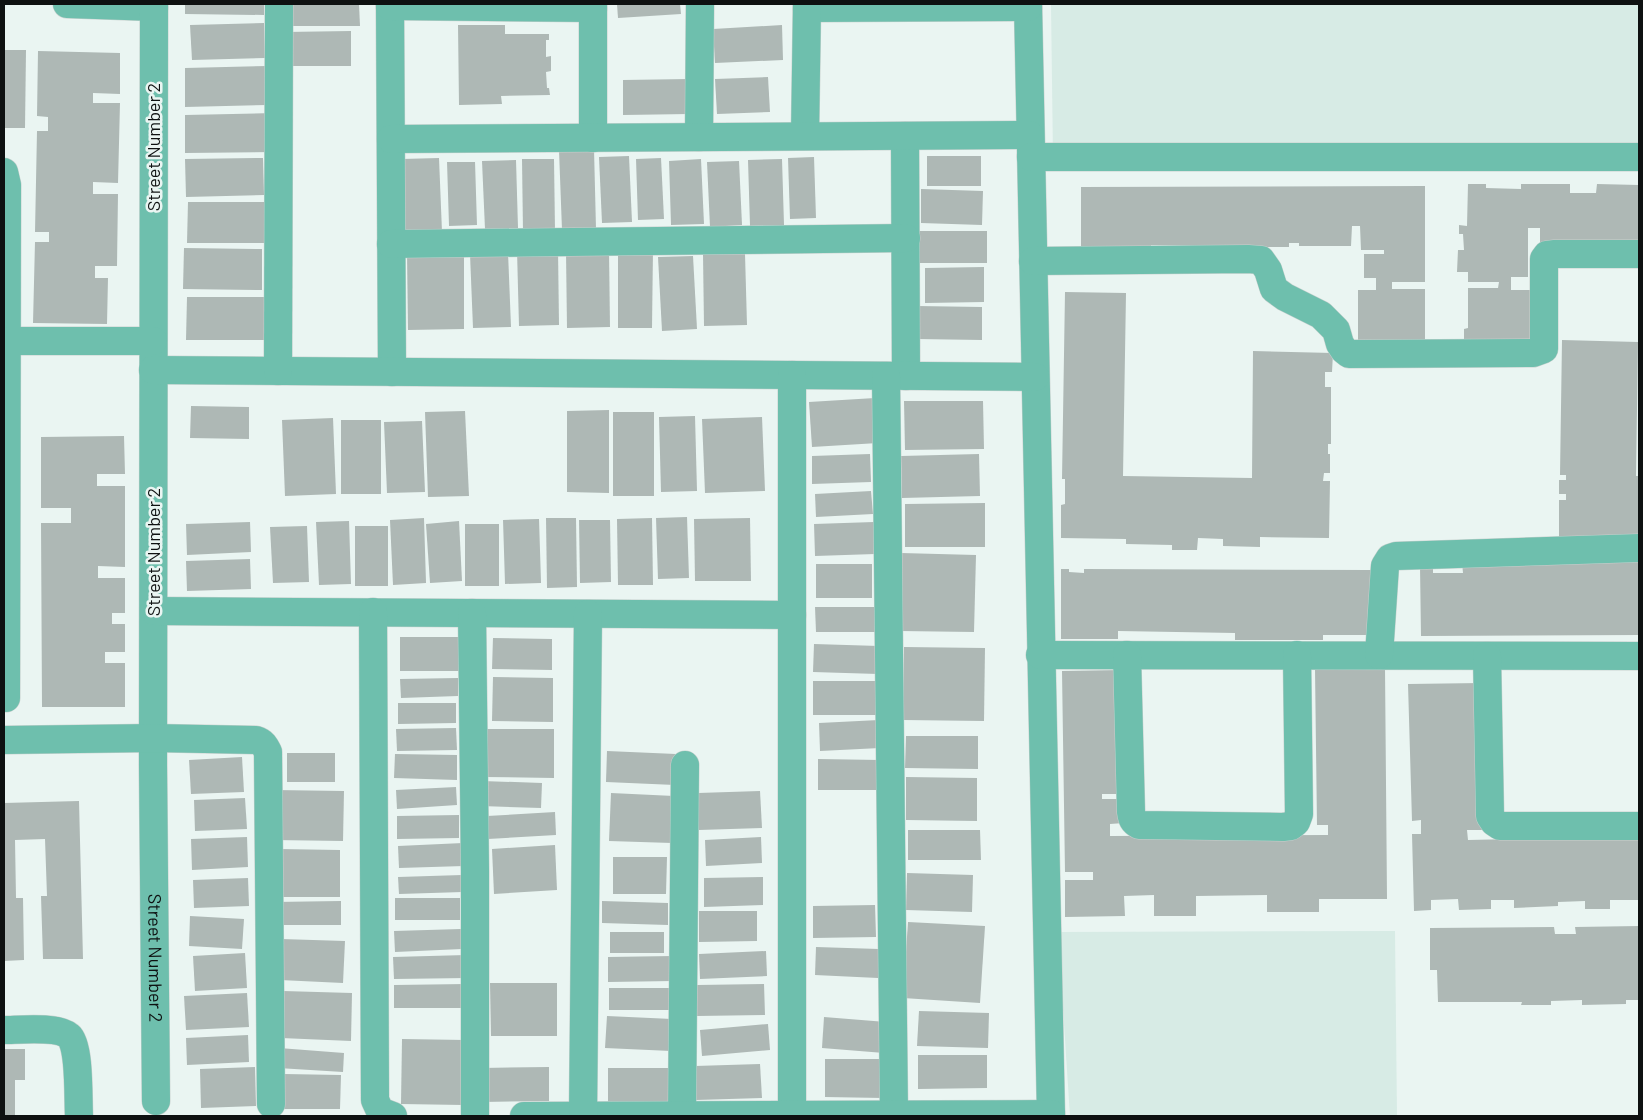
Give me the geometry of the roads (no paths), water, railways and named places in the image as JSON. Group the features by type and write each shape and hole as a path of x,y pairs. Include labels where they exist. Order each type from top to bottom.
{"street":[{"path":"67,4 154,5"},
{"path":"278,371 279,4"},
{"path":"699,137 700,4"},
{"name":"Street Number 2","path":"154,5 153,738 156,1101"},
{"path":"392,372 390,5 593,6 593,138"},
{"path":"524,1116 1051,1115 1028,6 807,6 805,136"},
{"path":"391,139 905,136 1030,146 1639,157"},
{"path":"894,1115 896,376 906,238 905,136"},
{"path":"4,172 8,185 6,698"},
{"path":"391,244 906,238"},
{"path":"1033,261 1260,260 1268,270 1274,289 1285,297 1320,315 1336,330 1340,344 1349,354 1533,353 1544,349 1544,259 1547,255 1639,254"},
{"path":"7,341 153,341"},
{"path":"154,370 1035,377"},
{"path":"792,375 792,1115"},
{"path":"1379,656 1385,566 1390,558 1396,556 1639,548"},
{"path":"154,611 792,615"},
{"path":"373,612 375,1100 380,1111 386,1115 393,1116"},
{"path":"472,613 475,861 475,1116"},
{"path":"583,1116 588,614"},
{"path":"1040,655 1639,656"},
{"path":"1127,655 1131,812 1135,823 1139,825 1283,827 1291,826 1296,822 1299,814 1297,655"},
{"path":"1487,656 1490,816 1494,822 1500,826 1639,826"},
{"path":"4,740 153,738 256,740 261,742 268,752 272,1104"},
{"path":"682,1115 685,765"},
{"path":"4,1030 44,1029 59,1031 70,1036 76,1048 79,1116"}]}
